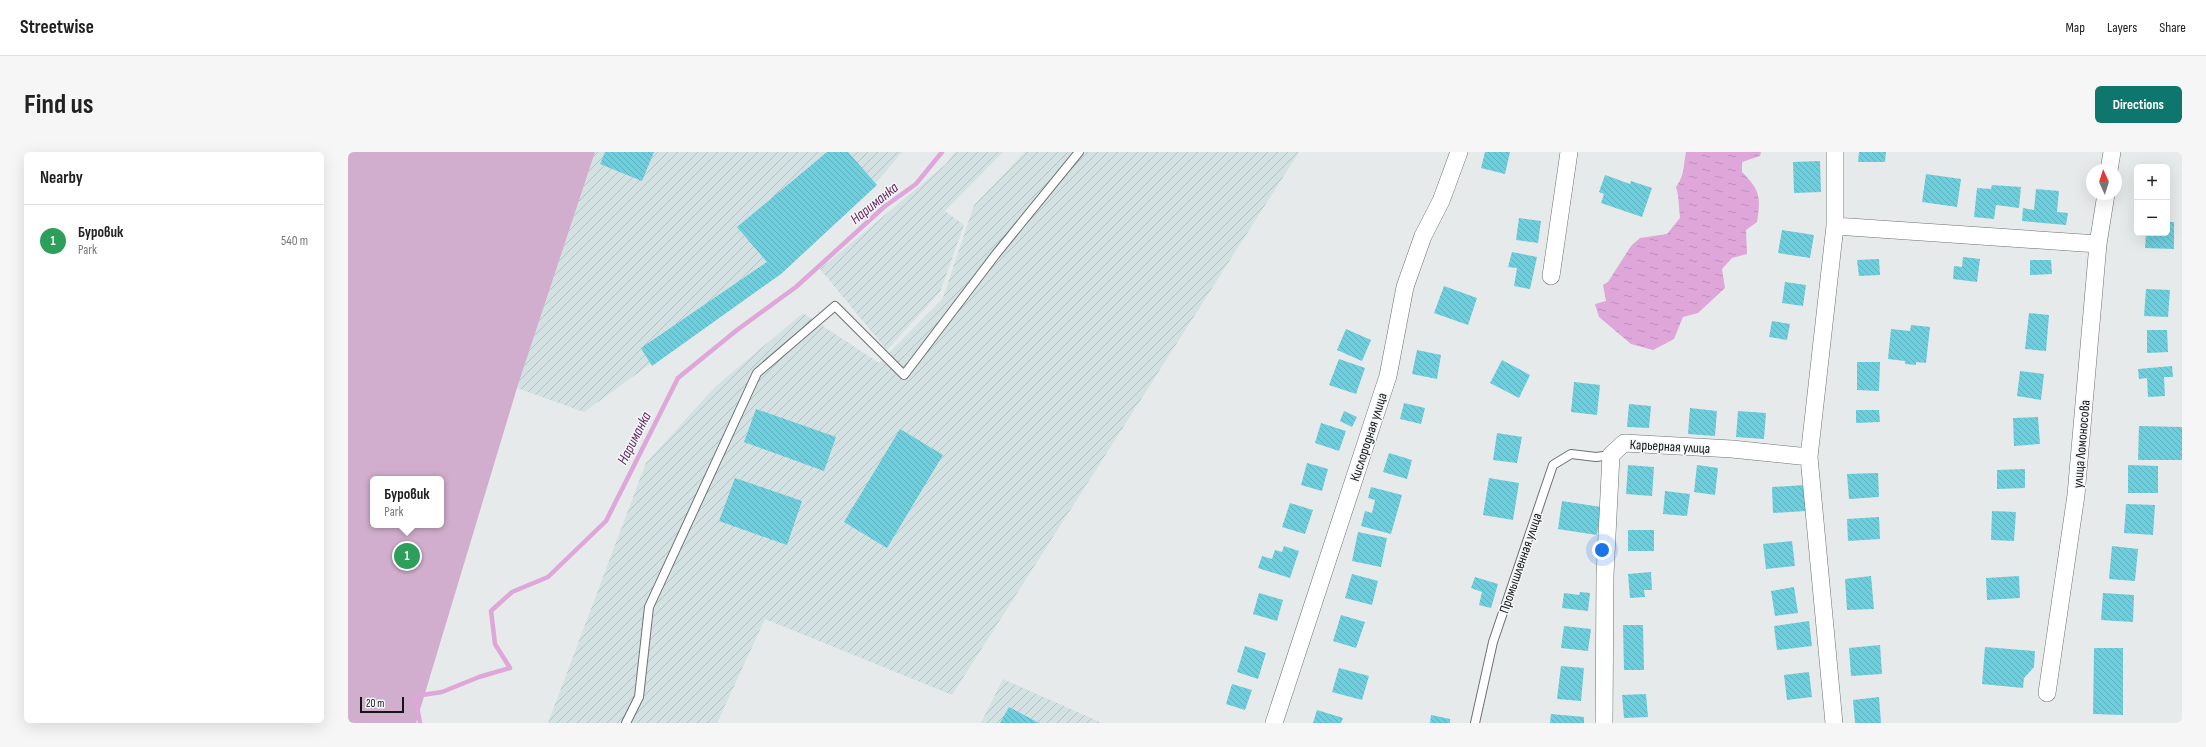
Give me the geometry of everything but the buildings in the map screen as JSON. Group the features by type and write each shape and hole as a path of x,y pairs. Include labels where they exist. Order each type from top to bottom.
{"street":[{"name":"Кислородная улица","path":"1274,723 1388,376 1405,286 1423,236 1441,201 1459,152"},
{"path":"1551,276 1569,152"},
{"path":"1834,723 1809,457 1835,226 1835,152"},
{"path":"2110,164 2112,152"},
{"name":"улица Ломоносова","path":"2047,693 2076,495 2098,244 2105,200"},
{"path":"1835,226 2098,244"},
{"name":"Карьерная улица","path":"1604,723 1606,575 1611,455 1624,443 1732,449 1809,457"}],"lane":[{"path":"626,723 639,697 649,607 758,373 835,306 904,375 996,254 1079,152"},
{"name":"Промышленная улица","path":"1475,723 1493,642 1553,465 1571,454 1596,457 1611,455"}],"shaded area":[{"path":"348,152 595,152 517,388 416,723 348,723"},
{"path":"595,152 902,152 876,183 778,272 584,412 517,388"},
{"path":"955,152 1003,152 945,211 964,225 940,292 887,350 820,269 945,165"},
{"path":"1025,152 1299,152 952,695 765,619 717,723 548,723 646,463 715,387 803,313 879,363 943,298 974,205"},
{"path":"1003,679 1102,723 981,723"}],"water":[{"path":"1686,152 1761,152 1760,156 1742,162 1742,172 1756,189 1758,194 1759,206 1757,222 1746,230 1747,254 1732,258 1722,269 1725,288 1698,313 1683,317 1674,339 1653,350 1631,344 1599,317 1595,304 1606,301 1603,285 1608,282 1631,246 1640,238 1667,234 1680,218 1676,187 1682,174"}],"waterway":[{"name":"Нариманка","path":"420,723 415,696 442,692 479,677 510,668 495,644 491,611 512,592 548,577 606,521 678,378 737,330 796,287 884,207 916,184 942,152"}],"place":[{"name":"Буровик","path":"407,556"}]}
